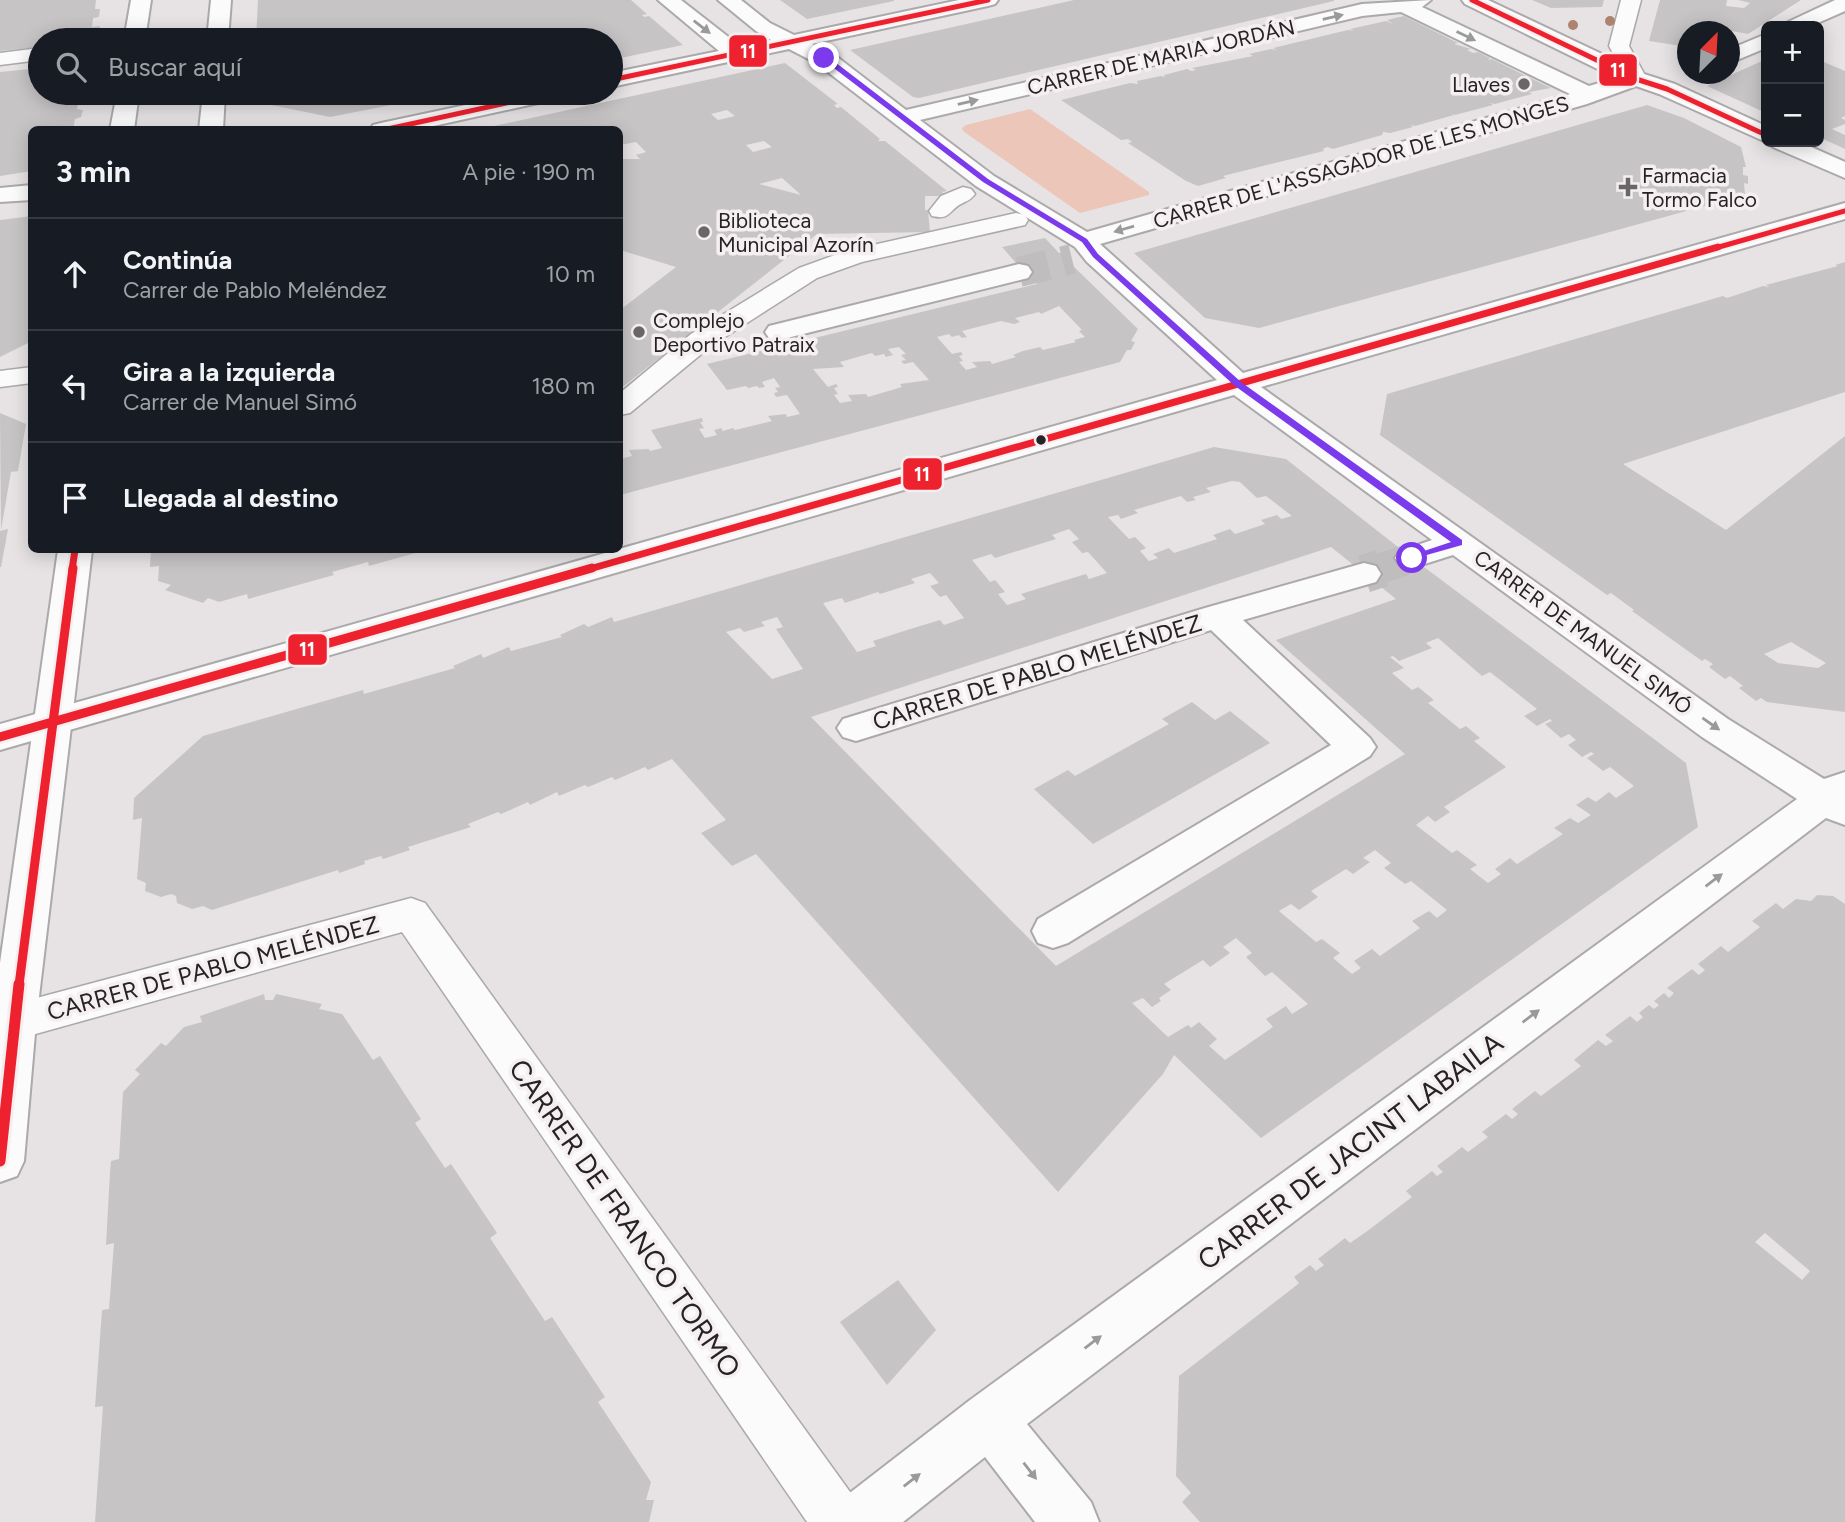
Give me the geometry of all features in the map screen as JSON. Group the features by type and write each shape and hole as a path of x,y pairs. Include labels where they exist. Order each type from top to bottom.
{"street":[{"path":"137,28 141,0"},
{"path":"219,28 221,0"},
{"path":"668,0 736,53"},
{"name":"CARRER DE MANUEL SIMÓ","path":"729,0 763,27 824,58 985,181 1084,252 1238,384 1716,728 1838,797"},
{"path":"623,77 988,0"},
{"path":"1472,0 1636,79 1664,88 1761,133"},
{"path":"1631,0 1619,46 1636,79"},
{"path":"1805,21 1845,2"},
{"path":"1413,3 1587,94"},
{"name":"CARRER DE MARIA JORDÁN","path":"901,118 1362,10 1413,3"},
{"path":"1740,52 1761,42"},
{"path":"0,59 28,56"},
{"name":"CARRER DE L'ASSAGADOR DE LES MONGES","path":"1084,252 1636,79"},
{"path":"123,126 126,105"},
{"path":"211,126 213,105"},
{"path":"399,126 497,105"},
{"path":"1792,147 1845,171"},
{"path":"0,195 28,192"},
{"path":"942,223 949,201 963,194"},
{"path":"0,737 1845,212"},
{"path":"623,405 701,340 808,273 942,223 1016,220"},
{"path":"779,332 1019,271"},
{"path":"0,380 28,376"},
{"path":"1412,558 1459,542"},
{"path":"0,1161 14,1022 75,553"},
{"name":"CARRER DE PABLO MELÉNDEZ","path":"856,729 1217,616 1364,574"},
{"name":"CARRER DE PABLO MELÉNDEZ","path":"1053,931 1357,747 1217,616"},
{"name":"CARRER DE JACINT LABAILA","path":"858,1522 989,1419 1838,797"},
{"name":"CARRER DE PABLO MELÉNDEZ","path":"14,1022 411,914"},
{"name":"CARRER DE FRANCO TORMO","path":"411,914 839,1522"},
{"path":"989,1419 1071,1522"}],"shaded area":[{"path":"1030,109 1149,192 1149,195 1080,213 962,128"}],"building":[{"path":"0,0 96,0 95,9 100,9 99,17 93,18 92,27 100,28 28,28 28,48 0,51"},
{"path":"258,0 631,0 647,14 642,15 644,17 649,16 683,45 623,58 623,28 257,28"},
{"path":"780,0 894,0 894,1 807,19"},
{"path":"1074,0 1334,1 919,98 913,97 850,50"},
{"path":"1532,0 1604,0 1602,7 1551,8"},
{"path":"1660,0 1727,0 1726,6 1744,8 1750,3 1738,0 1801,0 1768,21 1761,21 1761,26 1748,34 1740,32 1740,21 1677,21 1677,45 1649,41"},
{"path":"1404,16 1458,43 1454,44 1471,49 1467,50 1473,53 1478,52 1490,58 1488,60 1492,59 1526,76 1522,77 1528,77 1551,88 1529,92 1532,94 1490,103 1493,105 1455,115 1452,113 1454,115 1415,126 1410,125 1413,127 1390,133 1383,132 1382,135 1333,149 1327,147 1324,151 1223,176 1226,178 1198,186 1128,143 1132,142 1128,139 1121,140 1061,100 1130,83 1138,84 1137,81 1165,77 1164,75 1187,69 1196,70 1192,68 1253,56 1249,54 1277,50 1273,48 1348,30 1354,31 1350,29 1386,21 1393,24 1387,20"},
{"path":"1761,61 1761,111 1707,86 1740,84 1740,71"},
{"path":"1824,62 1845,71 1845,116 1841,118 1845,120 1845,124 1832,129 1845,135 1845,149 1824,139"},
{"path":"785,63 838,104 834,105 837,108 841,107 880,139 878,141 885,141 947,191 942,192 947,196 925,196 930,232 817,234 623,387 623,308 676,267 623,251 623,159 640,159 636,155 646,152 636,142 623,144 623,126 494,126 591,105 623,105 623,98","holes":["727,110 735,116 718,120 711,114","764,141 772,147 753,152 746,145","782,178 801,195 759,184"]},
{"path":"28,69 28,105 78,105 77,109 83,110 81,117 75,119 74,126 28,126 28,172 0,176 0,72"},
{"path":"272,105 392,105 330,117"},
{"path":"1647,105 1684,118 1741,147 1746,167 1743,167 1743,175 1748,176 1748,184 1744,183 1745,195 1259,328 1205,318 1134,253"},
{"path":"28,216 28,343 0,357 0,220"},
{"path":"1045,238 1059,253 1064,252 1073,261 1069,262 1138,329 1131,341 1135,342 1131,350 1127,350 1120,362 623,494 623,458 632,456 629,450 650,451 662,448 651,430 702,418 703,422 700,422 704,428 699,429 705,438 717,435 714,430 721,428 723,431 733,428 735,430 772,421 768,416 786,414 787,417 800,414 787,395 776,397 774,393 778,392 775,388 780,387 774,378 762,382 765,387 746,386 727,390 707,364 1037,284 1026,272 1021,274 1011,264 1016,263 1002,247","holes":["1059,306 1082,330 1079,331 1085,337 1074,340 1076,342 1043,350 1040,347 1023,351 1013,355 1016,357 992,364 990,361 972,362 977,367 966,370 959,362 963,361 959,356 963,355 961,352 952,354 937,337 949,334 952,337 967,337 962,331 1001,321 1014,324 1020,322 1015,318 1039,312 1041,314","899,347 906,354 901,355 906,360 901,361 904,364 913,362 929,380 900,384 902,387 868,397 866,394 848,395 852,401 840,403 834,395 838,394 834,388 838,387 836,384 828,387 813,369 844,367 840,362 872,353 875,356 884,354 886,357 893,355 888,349"]},
{"path":"1845,262 1845,392 1623,464 1726,530 1845,436 1845,712 1767,702 1761,698 1756,701 1739,688 1743,686 1730,676 1725,679 1709,667 1713,664 1705,659 1702,661 1611,593 1607,595 1380,435 1387,394 1723,296 1727,298 1838,266 1835,265","holes":["1791,642 1826,663 1818,668 1778,663 1764,654"]},
{"path":"0,413 26,424 18,471 11,472 1,530"},
{"path":"1214,447 1286,459 1412,558 1686,763 1698,827 1261,1138 1174,1055 1163,1074 1058,1192 756,854 732,866 701,833 726,820 672,759 648,770 645,767 615,780 612,777 559,796 557,792 530,805 528,802 501,814 498,812 468,824 471,827 408,847 410,850 383,859 381,856 364,861 365,864 339,873 338,870 212,910 203,906 192,909 177,903 176,896 171,894 161,897 145,891 146,883 137,879 142,818 133,820 134,798 203,736 363,690 364,694 455,668 453,666 481,654 483,658 509,647 511,651 562,637 560,635 584,624 588,627 612,617 614,622","holes":["1232,481 1240,482 1257,498 1266,496 1292,516 1281,519 1277,515 1261,520 1265,524 1235,534 1230,529 1213,535 1217,539 1174,553 1169,548 1153,554 1158,558 1149,561 1140,551 1146,548 1135,537 1129,539 1108,517 1118,515 1121,519 1138,513 1134,510 1181,496 1187,502 1196,500 1193,497 1211,492 1206,488","1069,529 1079,539 1072,542 1082,553 1088,552 1107,573 1089,579 1086,574 1021,594 1026,599 1007,605 998,594 1005,592 995,580 990,582 972,560 991,554 995,558 1056,539 1052,535","1331,547 1396,599 1276,640 1405,754 1056,966 811,717","930,573 939,583 930,586 940,597 946,595 964,618 944,625 940,620 907,630 873,641 876,646 857,652 823,603 842,598 845,603 915,583 911,579","777,617 783,627 776,629 803,669 772,679 726,632 740,628 744,632 765,626 761,622","1438,638 1482,676 1490,672 1537,709 1524,716 1537,726 1550,719 1552,721 1545,724 1561,738 1569,734 1576,740 1568,745 1582,757 1591,752 1594,754 1587,758 1603,771 1610,767 1634,786 1616,798 1609,792 1596,802 1588,797 1576,805 1591,815 1578,823 1570,818 1554,828 1563,834 1517,864 1510,858 1495,869 1501,874 1488,883 1470,869 1477,865 1457,850 1452,853 1416,825 1428,816 1435,822 1450,812 1444,807 1506,767 1474,741 1480,738 1466,726 1460,729 1428,703 1434,700 1418,687 1412,690 1392,673 1404,668 1390,657 1393,656 1399,661 1432,648 1426,643","1375,850 1391,863 1384,868 1405,884 1411,881 1447,910 1437,918 1429,911 1412,921 1420,928 1380,956 1372,949 1354,961 1361,968 1352,974 1333,958 1340,953 1322,939 1316,942 1279,911 1291,904 1299,910 1318,897 1311,891 1346,869 1353,874 1370,862 1363,858","1236,938 1252,953 1246,957 1265,976 1272,972 1308,1004 1292,1014 1286,1006 1266,1019 1273,1027 1225,1060 1209,1046 1217,1039 1199,1022 1168,1037 1132,1003 1143,998 1152,1007 1171,990 1164,984 1203,960 1210,967 1230,953 1223,947"]},
{"path":"8,529 1,567 0,567 0,531"},
{"path":"151,553 415,553 369,566 368,562 332,572 334,575 248,599 247,594 219,602 208,598 203,603 165,590 171,585 158,581 159,566 150,567"},
{"path":"1192,702 1215,720 1230,711 1270,743 1093,844 1034,789 1068,770 1075,776 1169,724 1162,719"},
{"path":"1817,895 1833,896 1845,904 1845,1522 1200,1522 1182,1502 1191,1493 1176,1476 1179,1376 1299,1283 1294,1277 1310,1265 1316,1271 1324,1265 1318,1259 1345,1238 1350,1243 1412,1197 1406,1191 1432,1171 1437,1176 1443,1172 1437,1166 1462,1147 1468,1152 1488,1137 1482,1132 1506,1114 1512,1119 1518,1114 1512,1109 1535,1091 1541,1096 1581,1066 1574,1060 1598,1040 1606,1046 1613,1041 1605,1035 1630,1016 1637,1022 1643,1017 1639,1013 1649,1005 1654,1009 1659,1005 1654,1001 1664,993 1669,998 1674,993 1667,988 1692,969 1699,975 1705,970 1698,964 1721,946 1728,952 1760,927 1752,921 1776,903 1783,909 1796,899 1811,901","holes":["1765,1233 1810,1271 1802,1280 1755,1242"]},
{"path":"264,994 265,1000 273,1000 276,994 322,1004 319,1009 342,1014 373,1060 380,1056 421,1119 415,1123 445,1168 451,1164 497,1233 490,1238 545,1321 552,1317 605,1397 598,1402 651,1482 646,1500 654,1500 649,1522 95,1522 103,1406 95,1407 102,1310 109,1309 114,1243 106,1245 110,1172 111,1161 119,1159 123,1092 140,1074 135,1070 161,1043 166,1046 184,1027 202,1022 200,1016"},
{"path":"898,1280 936,1330 887,1385 840,1322"}],"tunnel":[{"path":"1019,272 1072,259"},
{"path":"1364,574 1412,558"}],"transit line":[{"name":"11","path":"623,77 988,0"},
{"name":"11","path":"1472,0 1636,79 1667,89 1761,133"},
{"name":"11","path":"401,126 497,105"},
{"name":"11","path":"0,737 1845,211"},
{"name":"11","path":"0,1161 14,1022 75,553"}],"place":[{"name":"Llaves","path":"1524,84"},
{"name":"Farmacia Tormo Falco","path":"1628,187"},
{"name":"Biblioteca Municipal Azorín","path":"704,232"},
{"name":"Complejo Deportivo Patraix","path":"639,332"}],"route":[{"path":"824,58 985,181 1084,241 1096,256 1219,369 1459,542 1412,558"}]}
